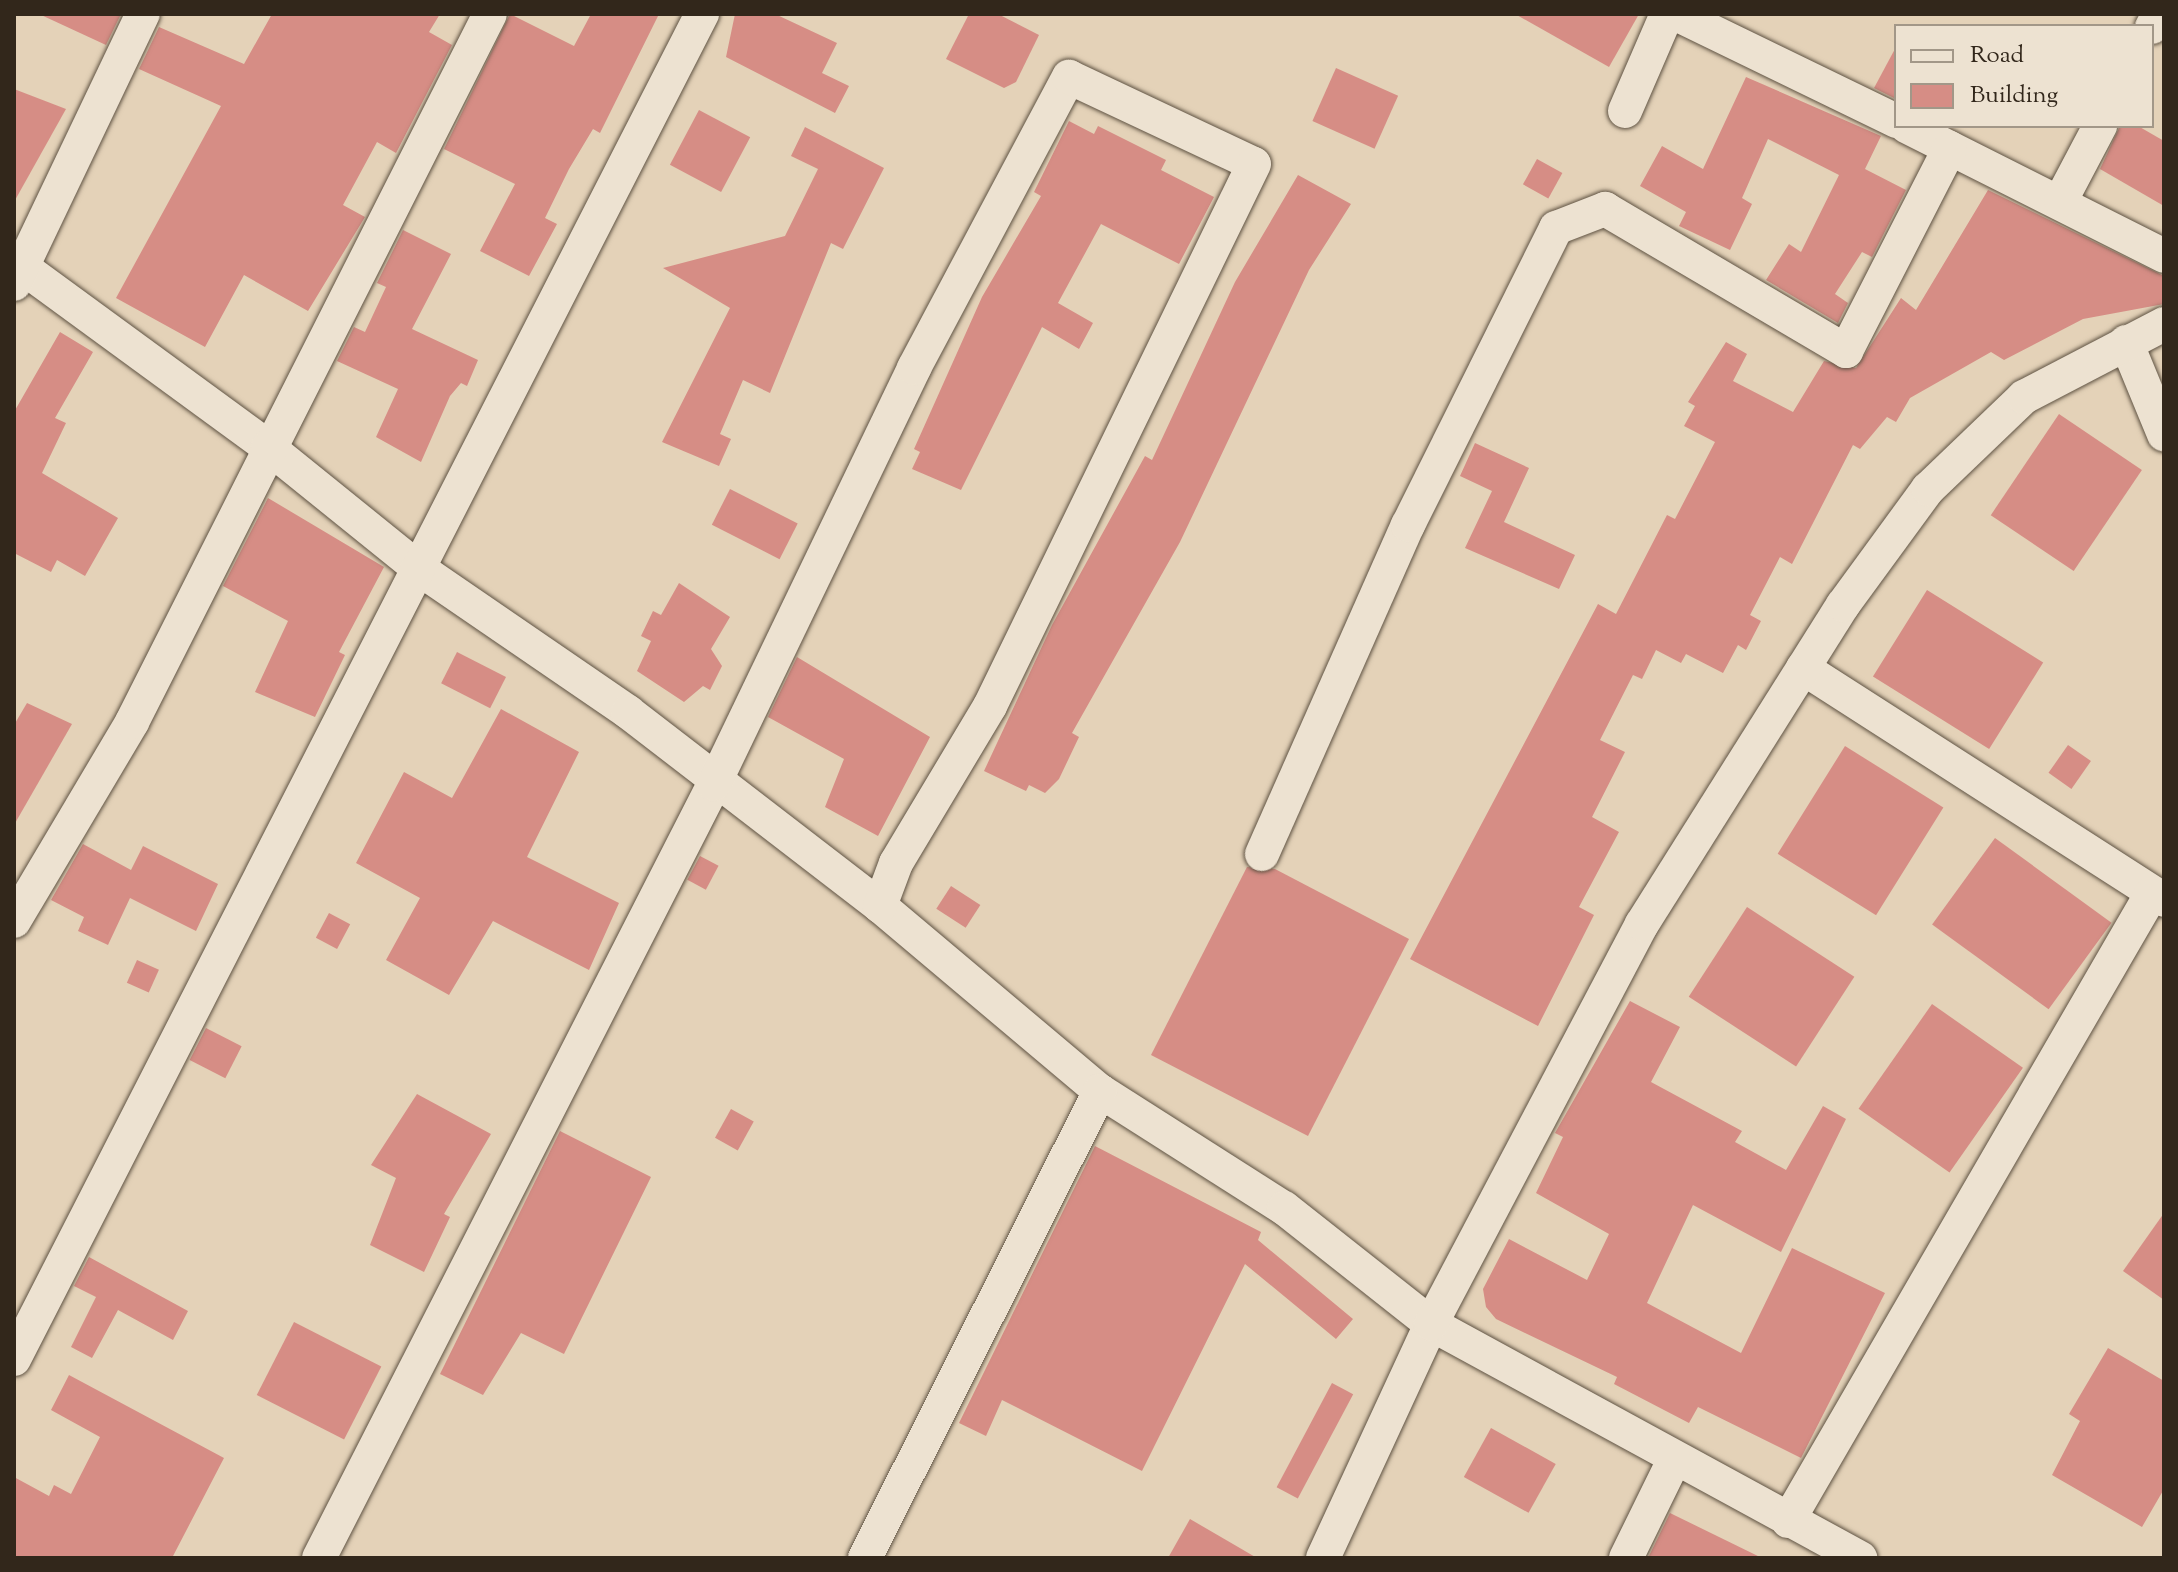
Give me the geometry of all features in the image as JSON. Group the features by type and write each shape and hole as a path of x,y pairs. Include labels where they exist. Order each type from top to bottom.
{"street":[{"path":"143,14 17,271 268,447 418,568 628,712 714,784 880,906 1100,1091 1284,1208 1431,1324 1674,1460 1860,1558"},
{"path":"14,921 132,722 268,447 490,14"},
{"path":"14,1359 702,14"},
{"path":"1625,111 1667,14"},
{"path":"1676,14 1894,120"},
{"path":"319,1558 714,784 914,368 1069,77 1254,164 990,706 896,863 880,906"},
{"path":"1910,128 2061,200 2164,256"},
{"path":"2061,200 2099,128"},
{"path":"1262,854 1408,525 1556,228 1605,209 1846,351 1950,148"},
{"path":"1323,1558 1431,1324 1642,924 1803,668 1928,489 2024,397 2164,324"},
{"path":"2126,342 2164,434"},
{"path":"1788,1521 2158,896 1803,668"},
{"path":"865,1558 1100,1091"},
{"path":"1626,1558 1674,1460"}],"building":[{"path":"39,14 121,14 106,45"},
{"path":"272,14 440,14 429,32 452,45 396,153 377,142 343,205 365,217 308,311 244,275 205,347 116,298 221,106 139,69 159,27 244,64"},
{"path":"510,14 574,46 591,14 659,14 600,133 593,129 569,169 545,218 557,224 529,276 480,251 515,184 444,149"},
{"path":"735,14 775,14 837,43 822,73 849,86 835,113 726,57"},
{"path":"969,14 998,14 1039,35 1016,82 1004,88 946,59"},
{"path":"1515,14 1639,14 1609,67"},
{"path":"1894,51 1894,98 1874,88"},
{"path":"1336,68 1398,96 1375,149 1312,121"},
{"path":"1746,77 1881,136 1865,169 1906,190 1872,257 1862,252 1835,294 1848,303 1838,323 1766,280 1789,244 1801,252 1839,175 1768,139 1742,198 1752,204 1730,250 1679,226 1686,212 1640,186 1662,146 1703,169"},
{"path":"14,89 66,109 14,202"},
{"path":"699,110 750,137 721,192 670,165"},
{"path":"1069,121 1094,134 1098,126 1166,160 1161,170 1214,197 1179,264 1101,224 1058,303 1093,323 1079,349 1042,327 961,490 912,469 920,452 914,449 982,297 1041,196 1034,192"},
{"path":"805,127 884,168 843,249 831,243 770,393 743,380 720,434 731,439 719,466 662,442 730,308 663,268 785,236 818,169 791,156"},
{"path":"2119,128 2141,128 2164,141 2164,206 2100,169"},
{"path":"1537,159 1562,173 1548,198 1523,184"},
{"path":"1298,175 1351,204 1309,270 1180,542 1072,733 1079,737 1059,779 1045,793 1029,785 1026,791 984,771 1052,625 1145,456 1152,460 1235,282"},
{"path":"1988,190 2164,276 2164,304 2083,319 2004,360 1991,352 1910,398 1896,422 1887,417 1860,449 1853,445 1792,564 1780,557 1750,615 1761,621 1746,650 1738,645 1723,673 1686,654 1681,663 1656,650 1642,679 1633,675 1600,740 1625,752 1592,817 1619,832 1579,907 1594,915 1538,1026 1410,959 1598,604 1616,614 1667,515 1675,519 1715,442 1684,426 1695,406 1688,402 1726,342 1747,354 1733,381 1793,412 1824,361 1856,368 1901,298 1916,310"},
{"path":"403,230 451,254 412,329 478,360 467,386 461,383 450,396 421,462 376,437 398,389 337,361 354,327 365,332 386,287 377,283"},
{"path":"60,332 93,352 55,418 66,423 42,473 118,518 85,576 57,560 51,572 14,553 14,412"},
{"path":"2059,414 2142,470 2074,571 1991,515"},
{"path":"1475,443 1529,468 1504,522 1575,555 1559,589 1465,548 1492,491 1460,476"},
{"path":"730,489 798,524 780,559 712,525"},
{"path":"268,498 384,567 339,652 345,655 315,717 255,692 288,621 223,586"},
{"path":"679,583 730,617 711,649 722,666 710,690 703,686 684,702 637,671 651,641 641,636 653,611 661,615"},
{"path":"1927,590 2043,663 1989,749 1873,677"},
{"path":"457,652 506,677 490,708 441,683"},
{"path":"797,657 930,737 878,836 825,807 844,759 768,717"},
{"path":"27,703 72,724 14,825 14,725"},
{"path":"501,709 579,752 527,857 619,903 589,970 493,921 449,995 386,960 420,898 356,863 404,772 452,798"},
{"path":"2068,745 2091,761 2071,789 2048,773"},
{"path":"1845,746 1943,807 1876,915 1778,854"},
{"path":"1995,838 2111,923 2049,1009 1932,925"},
{"path":"83,844 131,870 143,846 218,884 196,931 130,898 108,945 78,931 84,917 51,900"},
{"path":"700,856 719,866 706,890 687,880"},
{"path":"1247,867 1275,869 1409,939 1308,1136 1151,1055"},
{"path":"951,886 980,905 966,928 936,909"},
{"path":"1747,907 1854,977 1796,1066 1689,997"},
{"path":"329,913 350,924 337,949 316,938"},
{"path":"137,960 159,970 149,993 127,983"},
{"path":"1630,1001 1680,1027 1651,1082 1742,1131 1735,1142 1786,1170 1823,1106 1846,1119 1781,1252 1693,1205 1647,1303 1741,1353 1792,1248 1885,1293 1801,1458 1698,1407 1689,1423 1614,1384 1617,1377 1496,1319 1486,1307 1483,1289 1509,1239 1587,1280 1609,1234 1536,1193 1563,1137 1555,1133"},
{"path":"1932,1004 2023,1068 1950,1173 1859,1109"},
{"path":"206,1028 242,1046 225,1078 190,1060"},
{"path":"417,1094 491,1134 444,1214 450,1217 424,1272 370,1245 396,1178 371,1165"},
{"path":"731,1109 754,1122 738,1150 715,1138"},
{"path":"560,1131 651,1177 564,1354 521,1333 483,1395 440,1374"},
{"path":"1095,1146 1261,1232 1258,1240 1353,1319 1336,1339 1245,1264 1142,1471 1002,1400 986,1436 959,1423"},
{"path":"2164,1213 2164,1300 2123,1271"},
{"path":"89,1257 188,1311 173,1340 118,1310 92,1358 71,1347 96,1297 74,1286"},
{"path":"294,1322 381,1366 344,1440 257,1395"},
{"path":"2108,1348 2164,1381 2164,1489 2142,1527 2052,1475 2080,1421 2069,1414"},
{"path":"69,1375 224,1458 172,1558 14,1558 14,1477 49,1496 54,1485 71,1494 100,1437 51,1410"},
{"path":"1332,1383 1353,1394 1298,1498 1277,1487"},
{"path":"1491,1428 1556,1464 1529,1513 1464,1477"},
{"path":"1670,1513 1762,1558 1648,1558"},
{"path":"1190,1519 1257,1558 1168,1558"}]}
